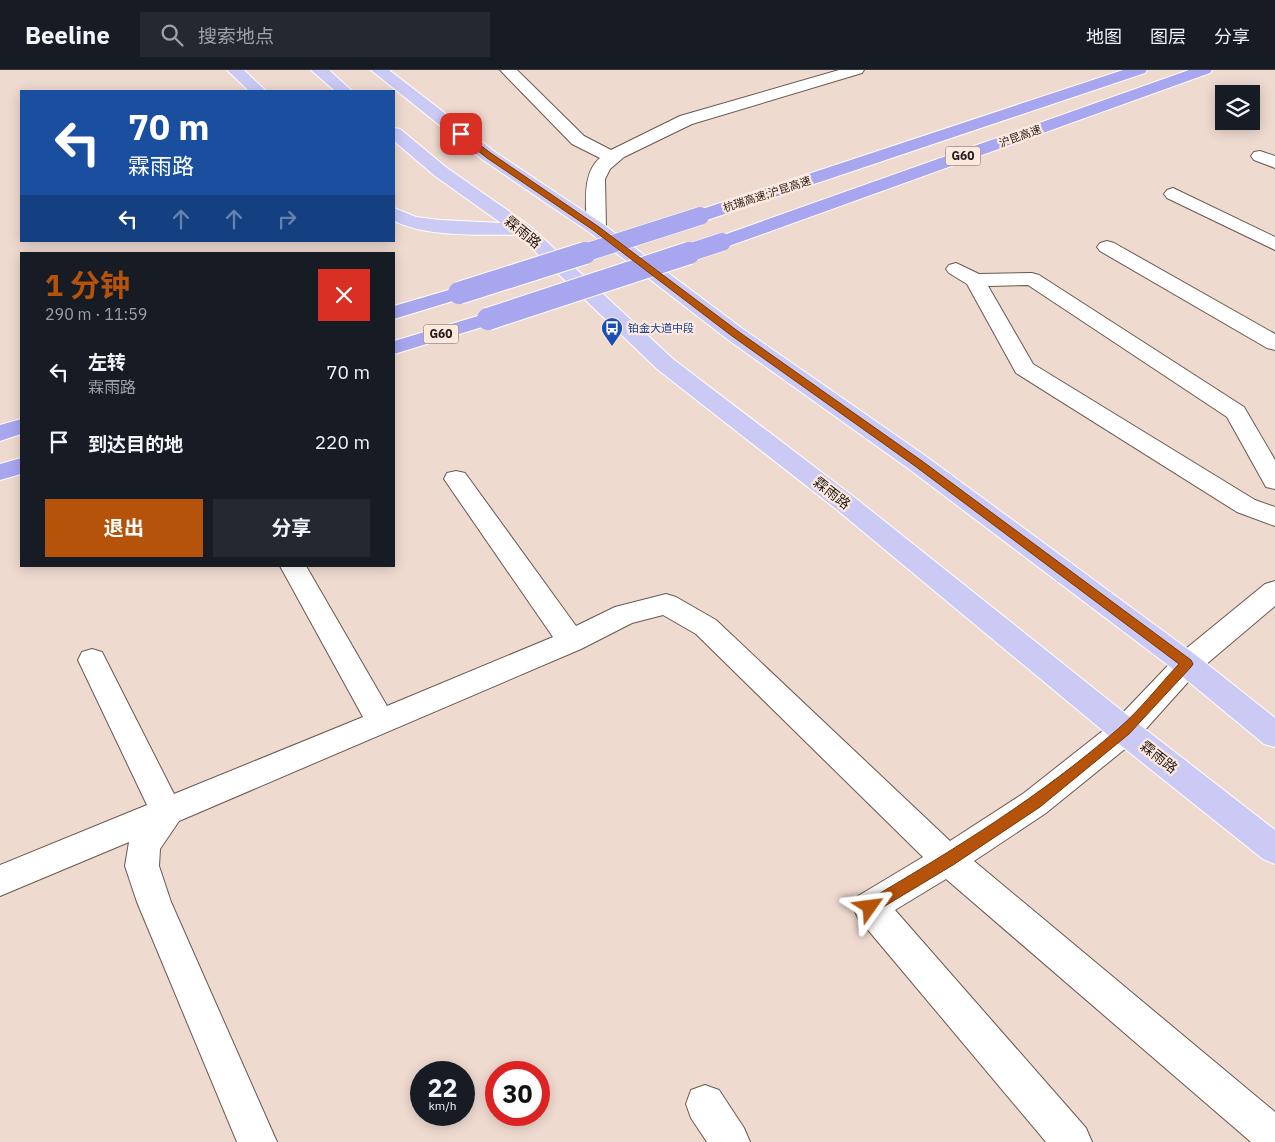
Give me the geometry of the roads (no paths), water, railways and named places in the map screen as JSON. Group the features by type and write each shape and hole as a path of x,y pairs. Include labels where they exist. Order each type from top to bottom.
{"highway":[{"name":"杭瑞高速;沪昆高速","path":"395,313 700,216 1139,70"},
{"name":"沪昆高速","path":"395,348 722,242 1204,70"},
{"path":"0,433 20,426"},
{"path":"0,472 20,466"}],"main road":[{"path":"235,70 257,90"},
{"path":"319,70 343,90"},
{"path":"379,70 489,156 596,228 735,334 918,464 1187,664 1275,735"},
{"name":"霖雨路","path":"395,134 441,172 523,230 665,364 845,503 1275,849"},
{"path":"395,214 412,222 440,226 523,230"}],"street":[{"path":"508,70 578,140 613,158"},
{"path":"596,228 596,179 602,166 613,158 654,134 686,120 856,70"},
{"path":"1173,194 1275,244"},
{"path":"1108,248 1275,343"},
{"path":"1275,481 1236,412 1032,279 965,274 1024,368 1246,506 1275,517"},
{"path":"456,479 571,641"},
{"path":"294,567 381,722"},
{"path":"1072,1142 870,907 948,860 1035,803 1125,730 1187,664 1275,591"},
{"path":"0,881 167,813 571,641 625,614 666,604 706,627 948,860 1275,1137"},
{"path":"92,660 167,813"},
{"path":"167,813 144,845 142,866 154,902 257,1142"},
{"path":"705,1104 730,1142"}],"place":[{"name":"铂金大道中段","path":"612,347"}]}
